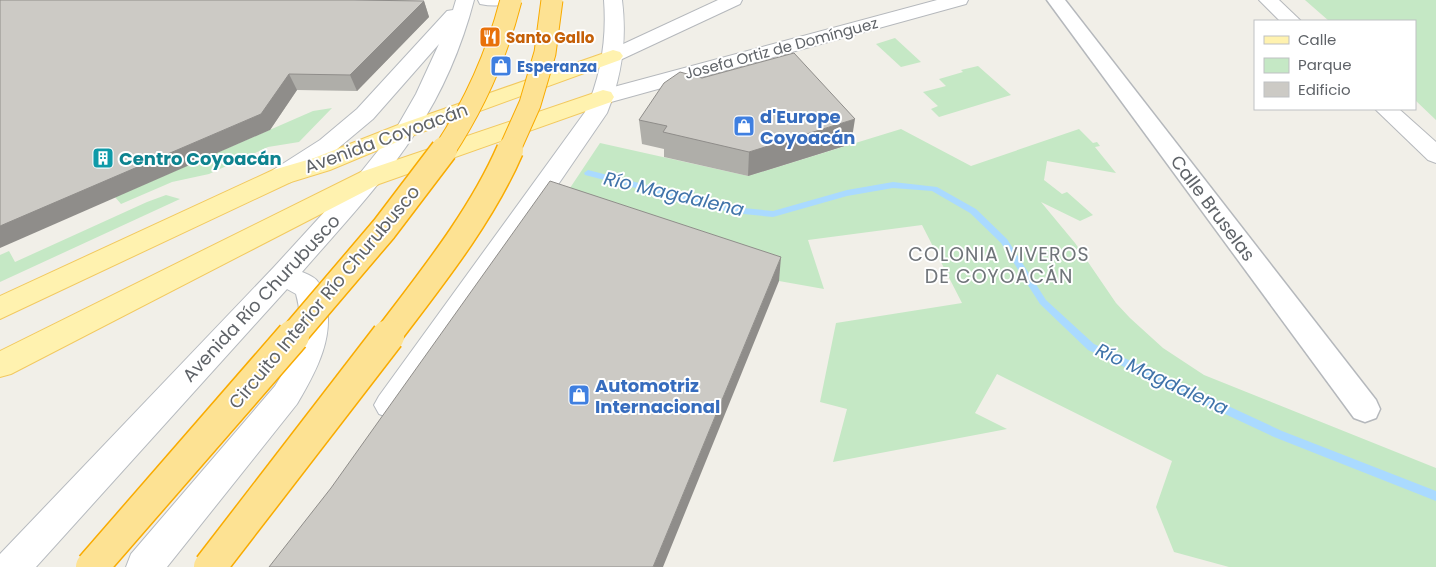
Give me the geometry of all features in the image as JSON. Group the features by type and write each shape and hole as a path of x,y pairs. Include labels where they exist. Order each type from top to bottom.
{"highway":[{"name":"Circuito Interior Río Churubusco","path":"92,567 332,292 435,165 460,128 483,85 505,29 511,0"},
{"path":"210,567 419,295 464,229 498,173 533,95 547,48 552,0"}],"main road":[{"path":"487,0 503,0"},
{"path":"372,430 583,134 603,97 613,56 613,0"},
{"path":"613,56 734,0"},
{"name":"Josefa Ortiz de Domínguez","path":"603,97 959,0"},
{"path":"1268,0 1290,20"},
{"path":"282,176 328,145 365,114 465,1"},
{"name":"Avenida Río Churubusco","path":"12,567 284,274 370,178 406,130 427,94 458,24 465,1"},
{"name":"Avenida Coyoacán","path":"0,308 282,176 322,164 406,130 613,56"},
{"name":"Avenida Coyoacán","path":"0,365 370,178 603,97"},
{"path":"1387,110 1436,155"},
{"path":"144,567 286,395 301,369 314,332 314,307 308,288 284,274"}],"street":[{"name":"Calle Bruselas","path":"1059,4 1365,409"}],"green space":[{"path":"1305,0 1436,0 1436,120 1416,101 1416,20 1328,20"},
{"path":"895,38 921,62 901,67 876,44"},
{"path":"978,66 1011,95 939,117 931,109 938,106 923,92 946,86 939,79 963,72 961,70"},
{"path":"332,108 299,142 268,147 209,174 172,182 121,204 115,197 313,111"},
{"path":"901,129 971,166 1079,129 1093,143 1097,142 1100,146 1095,147 1116,173 1047,161 1044,180 1062,194 1067,192 1093,215 1080,221 1041,202 1075,243 1116,303 1163,348 1204,375 1436,468 1436,567 1229,567 1174,552 1156,507 1172,461 997,374 975,413 1007,429 833,462 847,409 820,402 836,323 962,303 922,225 808,240 824,289 779,281 566,194 600,143 748,176"},
{"path":"166,195 180,199 0,282 0,255 9,251 15,262"}],"building":[{"name":"Centro Coyoacán","path":"0,0 424,1 350,75 289,74 261,114 0,226"},
{"name":"d'Europe Coyoacán","path":"794,53 855,119 749,152 663,132 667,126 639,120 664,83 680,72 702,78"},
{"name":"Automotriz Internacional","path":"550,181 781,257 653,567 269,567 331,488"}],"waterway":[{"name":"Río Magdalena","path":"588,173 733,210 773,214 847,193 893,185 934,189 973,211 1004,241 1043,302 1091,347 1278,434 1436,496"}],"place":[{"name":"Santo Gallo","path":"490,37"},
{"name":"Esperanza","path":"501,66"},
{"name":"d'Europe Coyoacán","path":"744,126"},
{"name":"Centro Coyoacán","path":"103,158"},
{"name":"Automotriz Internacional","path":"579,395"}],"district":[{"name":"COLONIA VIVEROS DE COYOACÁN","path":"999,265"}]}
